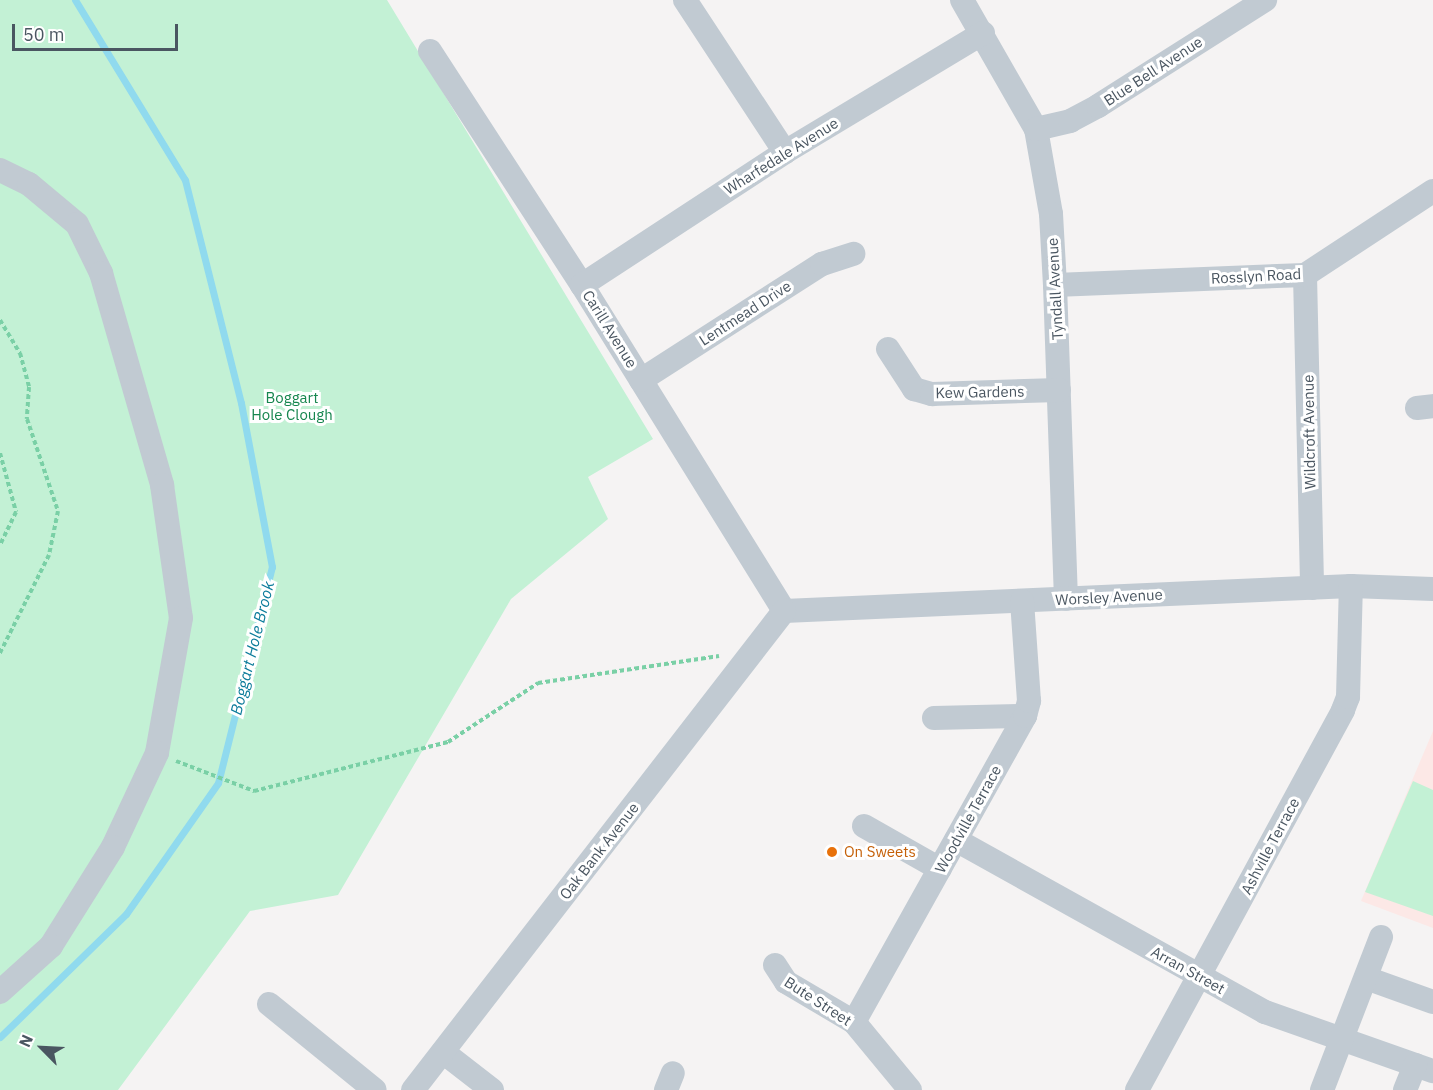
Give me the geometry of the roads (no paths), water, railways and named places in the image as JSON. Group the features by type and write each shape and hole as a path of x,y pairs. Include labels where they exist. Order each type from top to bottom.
{"street":[{"path":"685,0 785,152"},
{"name":"Tyndall Avenue","path":"962,0 1036,129 1051,214 1066,599"},
{"name":"Blue Bell Avenue","path":"1036,129 1070,121 1098,106 1265,0"},
{"name":"Wharfedale Avenue","path":"582,285 785,152 983,33"},
{"name":"Carill Avenue","path":"430,51 582,285 784,611"},
{"path":"0,170 29,184 77,224 101,273 131,367 162,485 180,618 157,753 113,847 51,946 0,992"},
{"name":"Rosslyn Road","path":"1055,285 1305,275 1433,191"},
{"name":"Lentmead Drive","path":"641,380 822,264 853,254"},
{"name":"Wildcroft Avenue","path":"1305,275 1312,588"},
{"name":"Kew Gardens","path":"888,349 914,389 932,394 1059,390"},
{"name":"Worsley Avenue","path":"784,611 1352,586 1433,589"},
{"name":"Ashville Terrace","path":"1137,1090 1346,703 1352,586"},
{"name":"Woodville Terrace","path":"854,1022 1025,716 1029,701 1022,601"},
{"name":"Oak Bank Avenue","path":"413,1090 784,611"},
{"path":"934,718 1025,716"},
{"path":"864,826 940,869"},
{"name":"Arran Street","path":"956,840 1265,1012 1341,1040 1428,1067"},
{"path":"1322,1090 1381,937"},
{"name":"Bute Street","path":"775,965 786,982 854,1022 910,1090"},
{"path":"1366,978 1433,1002"},
{"path":"269,1004 375,1090"},
{"path":"443,1052 492,1090"},
{"path":"1405,1090 1428,1067"}],"waterway":[{"name":"Boggart Hole Brook","path":"0,1037 126,914 218,783 272,567 241,403 185,180 75,0"}],"place":[{"name":"On Sweets","path":"832,852"}],"park label":[{"name":"Boggart Hole Clough","path":"292,406"}]}
